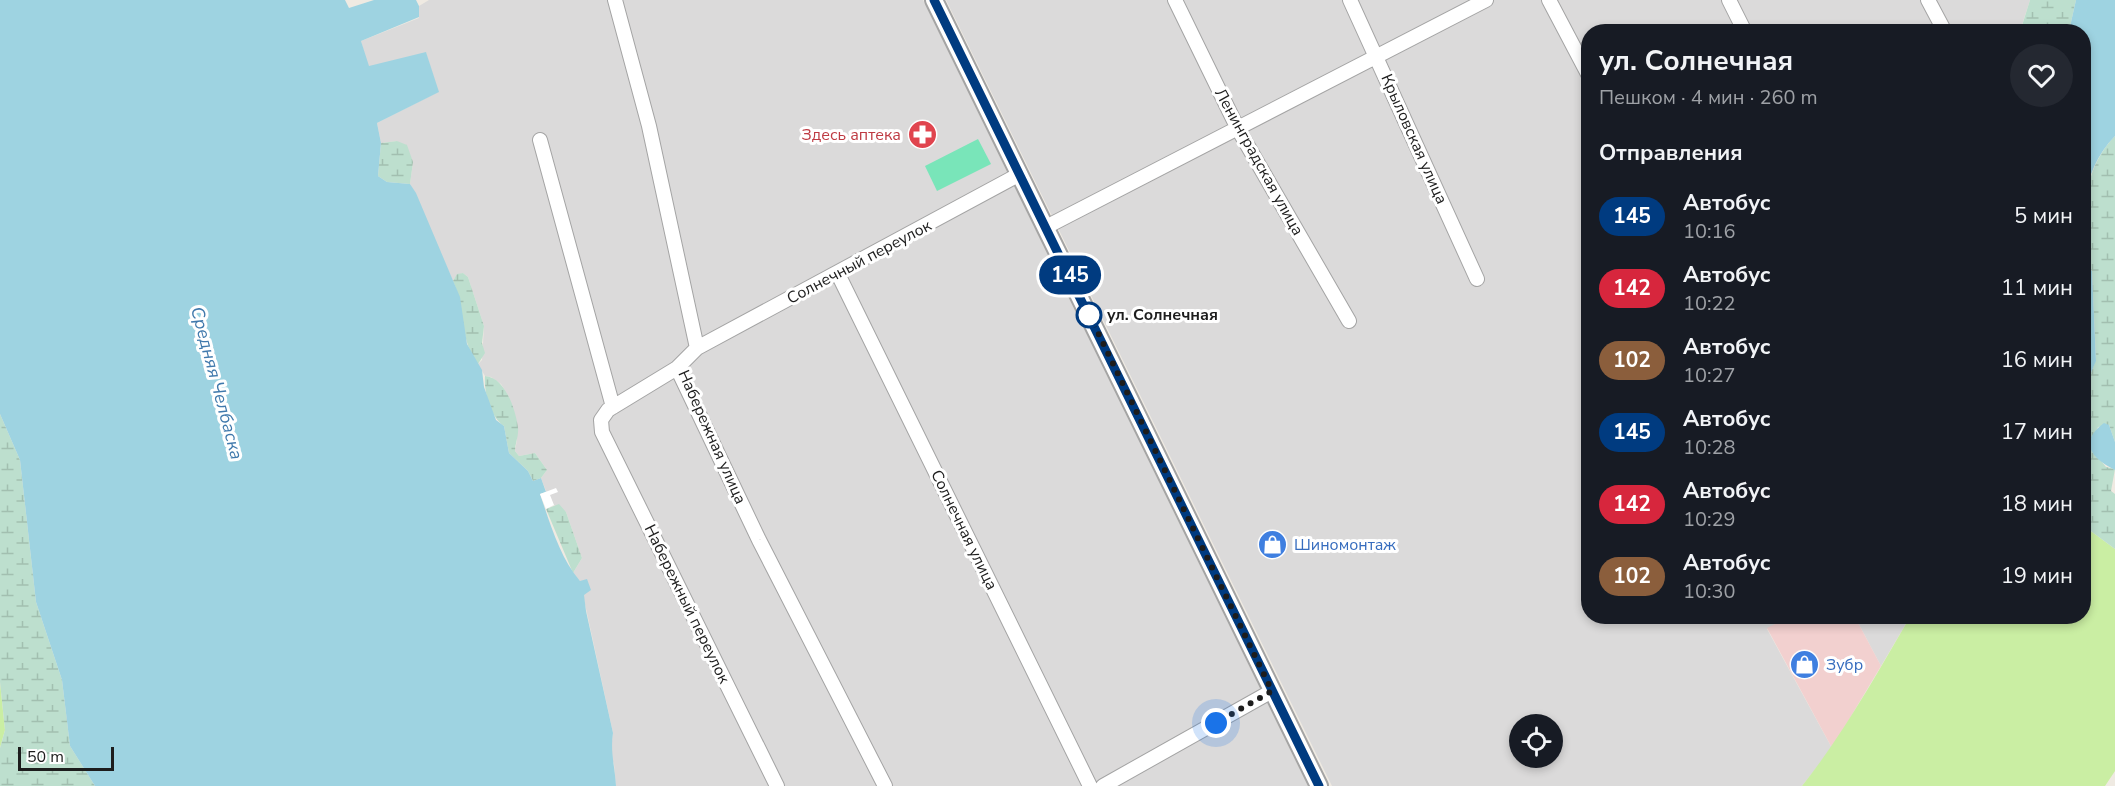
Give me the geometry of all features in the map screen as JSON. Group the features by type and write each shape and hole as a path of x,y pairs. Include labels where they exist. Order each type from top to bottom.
{"street":[{"name":"Набережная улица","path":"615,0 649,126 697,348 677,368 759,540 885,786"},
{"path":"934,0 1319,786"},
{"name":"Ленинградская улица","path":"1175,0 1238,129 1349,321"},
{"name":"Крыловская улица","path":"1350,0 1477,279"},
{"path":"1046,227 1486,0"},
{"path":"1549,0 1581,61"},
{"path":"1729,0 1741,24"},
{"path":"1928,0 1940,24"},
{"path":"540,140 613,407 677,368"},
{"name":"Солнечный переулок","path":"697,348 1020,174"},
{"name":"Солнечная улица","path":"838,274 1089,786"},
{"name":"Набережный переулок","path":"613,407 601,420 602,432 777,786"},
{"path":"1103,786 1272,691"}],"shaded area":[{"path":"429,0 923,0 1308,786 616,786 614,764 610,753 613,733 580,581 573,573 582,558 566,512 554,505 546,509 546,491 541,478 547,470 535,453 519,456 515,451 517,440 515,415 506,392 501,384 485,376 478,364 482,360 484,326 468,277 463,273 457,275 453,281 410,184 413,162 397,141 381,143 377,123 438,92 426,53 368,67 361,41 419,18 419,6"},
{"path":"946,0 2030,0 2022,24 1581,24 1581,624 1776,624 1767,629 1832,748 1802,786 1332,786"},
{"path":"1775,624 1859,624 1881,666 1832,748 1767,628"},
{"path":"1859,624 1906,624 1881,666"}],"green space":[{"path":"2030,0 2076,0 2071,24 2022,24"},
{"path":"2115,136 2115,442 2109,425 2098,427 2091,442 2091,372 2096,360 2091,270 2091,177 2104,150"},
{"path":"978,139 991,164 937,191 925,166"},
{"path":"397,141 407,145 413,162 410,184 387,182 378,176 381,143"},
{"path":"463,273 468,277 484,326 482,343 485,353 478,364 468,345 453,281 457,274"},
{"path":"485,376 492,378 504,388 515,412 518,428 515,451 519,456 535,453 547,470 541,478 533,481 528,471 509,453 504,426 499,422 489,404"},
{"path":"0,414 20,460 36,602 62,680 70,746 95,786 0,786 0,748 5,730 0,682"},
{"path":"2091,448 2106,467 2115,469 2111,491 2115,494 2115,549 2091,531"},
{"path":"559,504 566,512 582,558 573,573 546,509"},
{"path":"2091,531 2115,549 2115,771 2105,786 1802,786 1846,725 1906,624 2091,624"},
{"path":"0,682 5,730 0,748"}],"water":[{"name":"Средняя Челбаска","path":"0,0 345,0 349,8 374,0 416,0 419,6 419,17 361,41 369,66 426,52 439,92 377,123 381,143 378,176 387,182 410,184 416,193 460,297 467,344 482,370 484,387 496,420 504,426 509,453 528,471 533,481 541,478 546,492 540,494 561,551 580,581 587,579 591,590 584,595 586,611 613,733 612,753 616,786 95,786 70,746 62,680 36,602 20,460 0,414"},
{"path":"2076,0 2115,0 2115,136 2103,150 2091,176 2091,24 2071,24"},
{"path":"2091,270 2092,271 2096,361 2091,373"},
{"path":"2104,423 2109,425 2115,442 2115,470 2100,461 2091,450 2091,437"}],"pier":[{"path":"556,488 558,492 550,495 554,505 546,509 540,494"}],"bus line":[{"name":"145","path":"934,0 1319,786"}],"place":[{"name":"Здесь аптека","path":"922,135"},
{"name":"ул. Солнечная","path":"1089,315"},
{"name":"Шиномонтаж","path":"1273,545"},
{"name":"Зубр","path":"1805,665"}],"route":[{"path":"1089,315 1087,310 1272,691 1216,723"}]}
